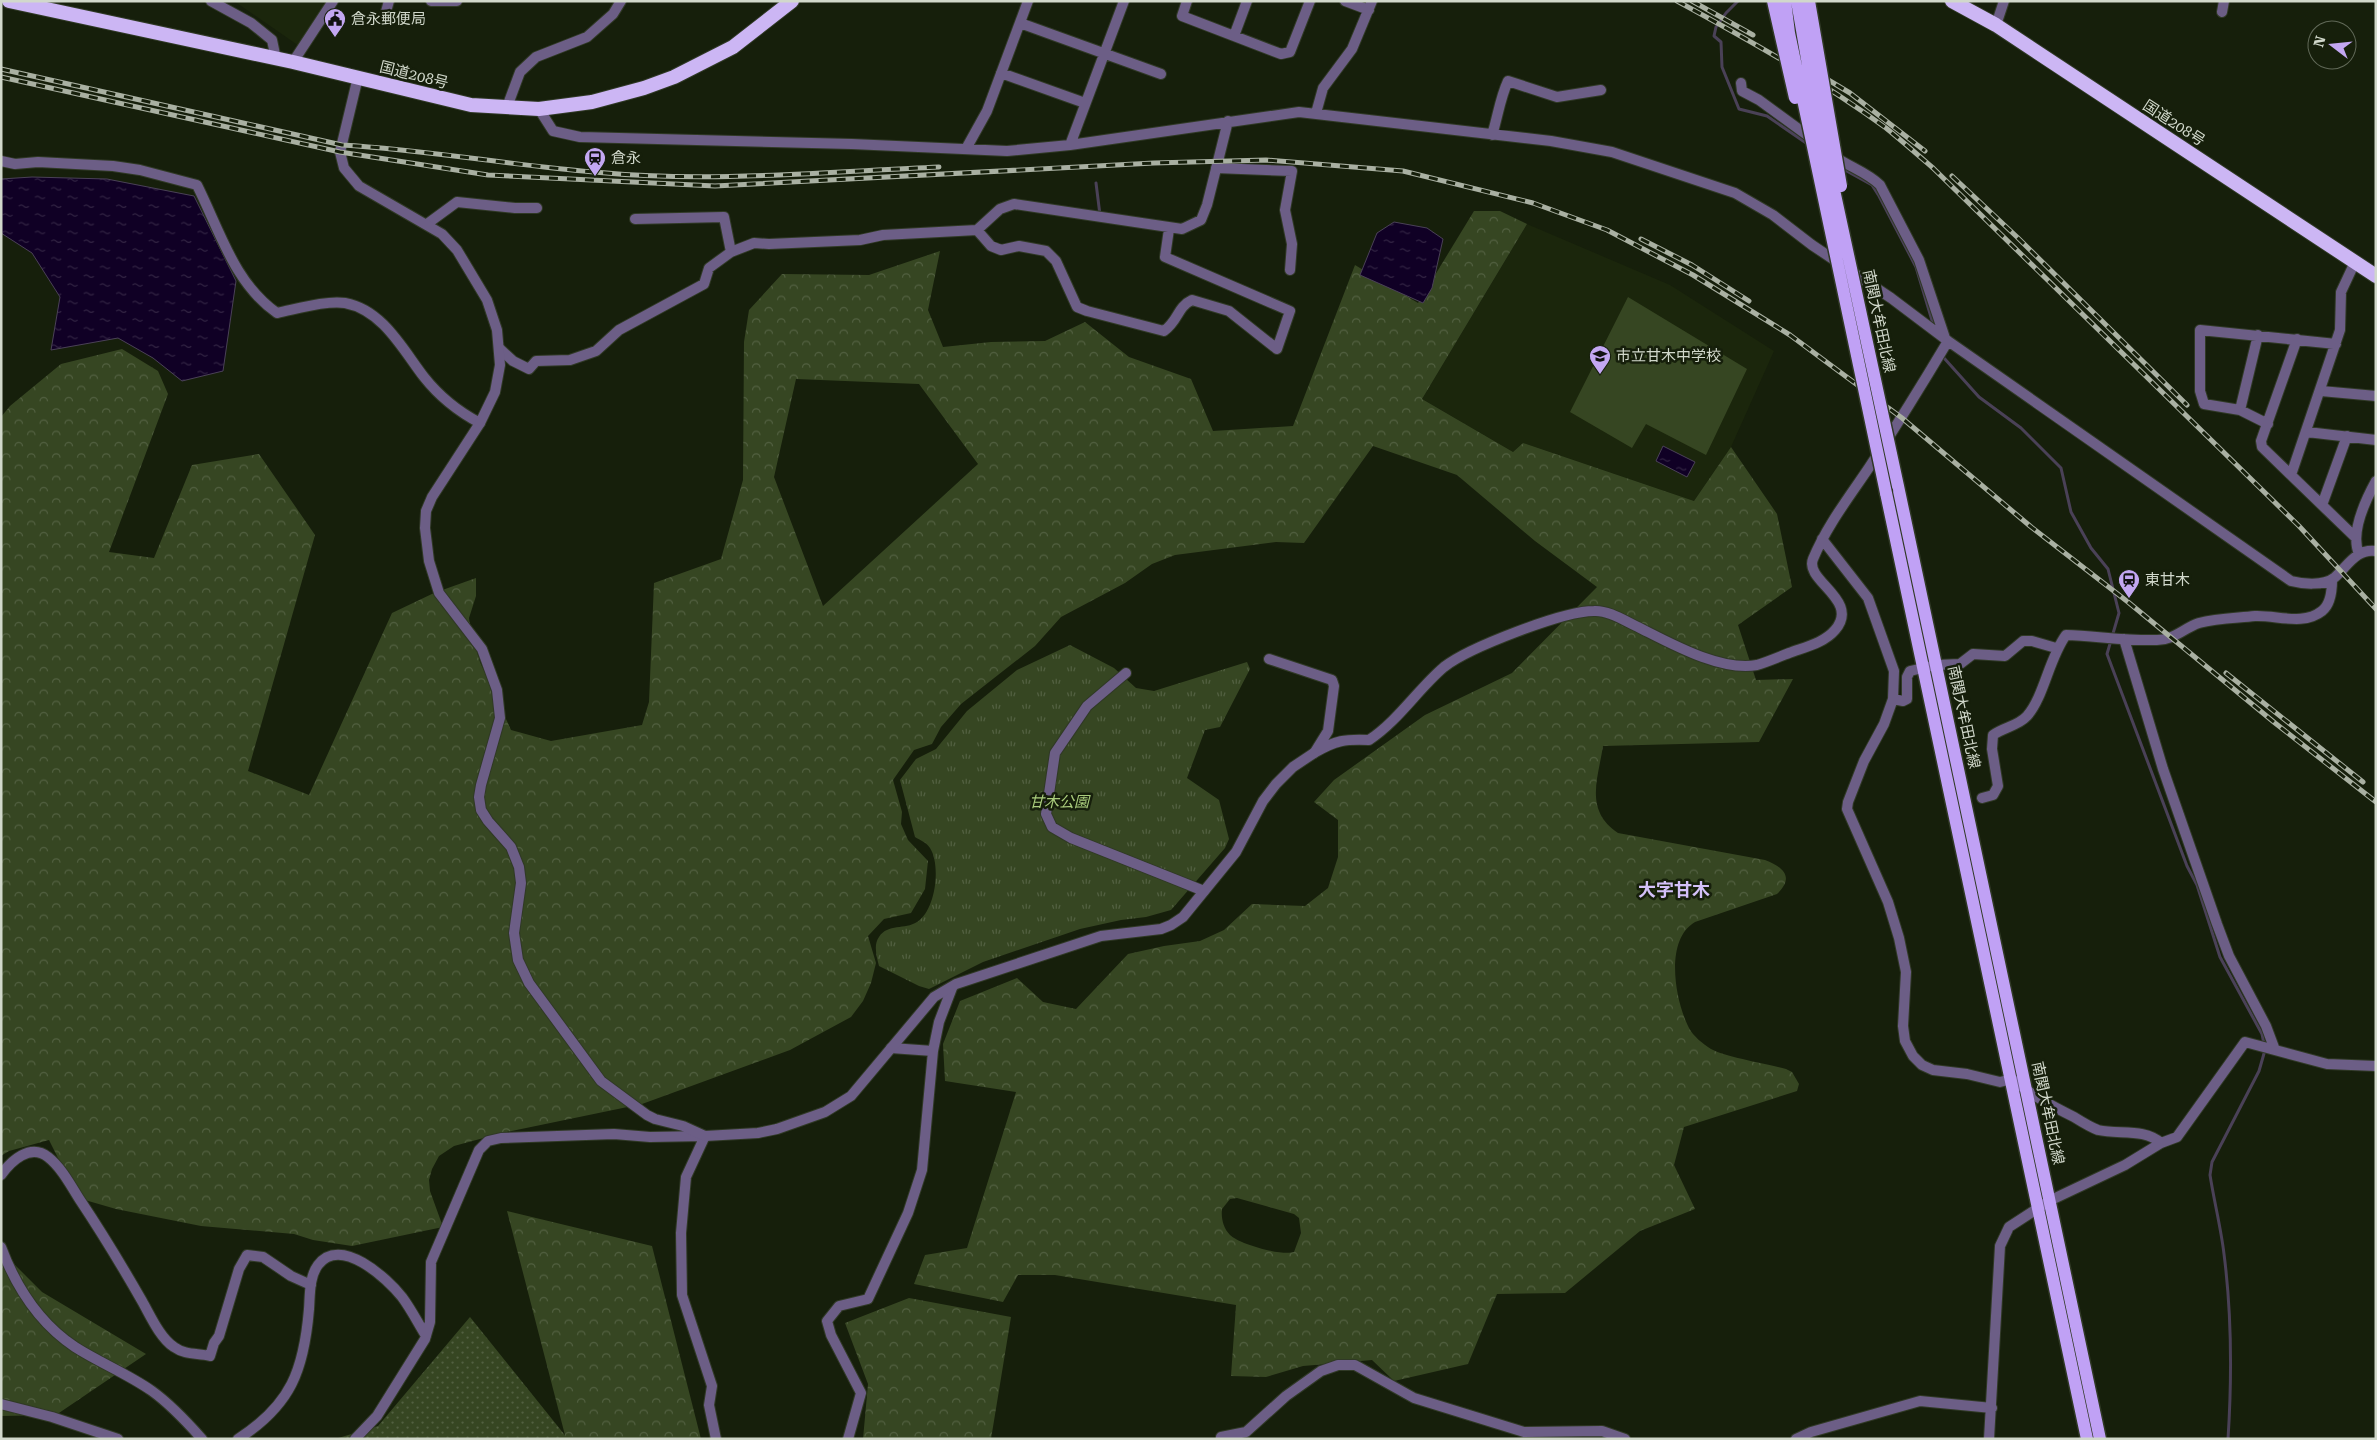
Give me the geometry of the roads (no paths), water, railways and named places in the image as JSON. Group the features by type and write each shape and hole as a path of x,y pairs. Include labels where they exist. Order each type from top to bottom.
{"highway":[{"name":"国道208号","path":"9,1 293,62 471,105 539,109 592,102 644,88 674,76 733,47 792,1"},
{"name":"国道208号","path":"1952,1 1996,25 2376,276"}],"main road":[{"path":"1773,1 1790,81 1822,192"},
{"name":"南関大牟田北線","path":"1785,1 1789,33 1886,493 1930,667 2027,1092 2100,1439"},
{"name":"南関大牟田北線","path":"1797,1 1812,88 1898,486 1930,667 2038,1210 2087,1439"},
{"path":"1809,1 1845,208 1845,240"}],"street":[{"path":"211,1 251,23 272,40 276,59"},
{"path":"293,62 332,1"},
{"path":"385,15 389,1"},
{"path":"431,1 457,1"},
{"path":"507,107 520,72 525,67 536,57 587,37 613,14 621,1"},
{"path":"967,147 986,111 1028,1"},
{"path":"1070,145 1124,1"},
{"path":"1187,1 1182,16 1281,54 1290,52 1310,1"},
{"path":"1234,36 1247,1"},
{"path":"1316,113 1323,88 1352,49 1371,6 1345,1"},
{"path":"1996,25 2004,1"},
{"path":"2222,12 2224,1"},
{"path":"1020,23 1161,74"},
{"path":"1001,73 1085,104"},
{"path":"358,78 340,152 344,168 359,186 427,224 442,234 458,250 487,300 498,330 500,365 495,392 480,423 432,497 426,511 425,528 429,561 439,593 482,650 497,690 500,718 479,797 485,816 511,847 519,867 521,883 514,933 518,960 529,983 601,1080 655,1120 683,1126 705,1136"},
{"path":"1492,135 1500,109 1500,98 1508,80 1557,97 1601,90"},
{"path":"354,1439 377,1416 411,1364 426,1336 430,1322 431,1262 470,1168 479,1150 488,1141 501,1138 614,1134 650,1137 758,1133 777,1129 825,1112 851,1096 934,997 956,984 1101,936 1161,929 1183,917 1236,852 1263,801 1293,767 1332,742 1344,739 1369,740 1444,668 1464,654 1562,617 1595,610 1618,617 1662,639 1720,663 1738,666 1757,665 1818,642 1830,635 1841,620 1838,601 1814,572 1812,562 1822,539 1905,413 1946,339 1919,260 1880,185 1872,178 1848,166 1760,100 1742,91 1741,83"},
{"path":"539,109 553,131 580,137 967,147 1007,151 1070,145 1299,112 1551,141 1612,152 1735,193 1773,215 1812,245 1892,298 1946,339 2291,581 2309,584 2332,580 2359,554 2376,550"},
{"path":"500,349 513,361 528,369 536,361 570,360 596,351 619,330 704,284 708,268 731,252 754,243 860,240 883,235 977,230 1000,209 1014,204 1169,229 1182,229 1201,220 1208,205 1228,121"},
{"path":"1,161 15,164 38,162 113,166 140,170 197,185 240,275 262,302 278,313 344,303 360,308 394,336 425,379 460,412 480,423"},
{"path":"1216,168 1292,171 1285,210 1292,244 1290,270"},
{"path":"427,224 457,202 515,208 537,208"},
{"path":"636,219 724,218 731,252"},
{"path":"977,230 991,246 1001,250 1019,246 1046,252 1056,261 1077,307 1087,312 1164,330 1174,324 1183,304 1192,300 1229,311 1277,349 1290,312 1164,257 1169,229"},
{"path":"2291,475 2336,344 2340,330 2342,292 2355,262"},
{"path":"2268,424 2240,410 2204,404 2200,391 2200,330 2336,344"},
{"path":"2240,410 2258,335"},
{"path":"2297,339 2261,441 2262,448 2356,538"},
{"path":"2321,391 2376,396"},
{"path":"2307,432 2376,440"},
{"path":"2322,505 2347,436"},
{"path":"2359,554 2355,544 2356,538 2363,510 2376,482"},
{"path":"1822,539 1868,598 1894,671 1893,699 1884,724 1864,762 1847,809 1888,902 1899,938 1906,972 1904,1041 1918,1060 1933,1070 1967,1074 2000,1082 2012,1079 2027,1092 2097,1129 2121,1134 2154,1136 2161,1142"},
{"path":"1982,798 1993,795 1998,786 1992,749 1994,735 1999,730 2017,724 2027,716 2034,706 2056,648 2066,634 2159,640 2171,638 2197,624 2209,621 2260,616 2307,618 2323,610 2328,604 2332,592 2332,580"},
{"path":"2124,639 2163,769 2217,924 2229,956 2266,1026 2275,1050"},
{"path":"1893,699 1903,701 1907,699 1907,677 1910,671 1960,664 1973,654 2006,656 2023,641 2032,641 2056,648"},
{"path":"1269,659 1332,680 1334,686 1328,731 1314,753"},
{"path":"1126,673 1087,706 1055,753 1046,814 1052,827 1071,838 1204,891"},
{"path":"848,1439 861,1393 831,1335 827,1321 839,1306 868,1299 908,1213 922,1170 933,1051 938,1022 952,988"},
{"path":"1989,1439 2000,1246 2009,1227 2038,1210 2049,1201 2125,1165 2161,1142 2177,1136 2246,1042 2327,1064 2376,1066"},
{"path":"892,1048 933,1051"},
{"path":"705,1136 686,1177 681,1233 682,1295 712,1386 709,1405 716,1439"},
{"path":"1,1175 11,1160 24,1154 36,1153 47,1156 63,1173 114,1251 155,1324 173,1347 189,1354 197,1353 210,1356 214,1343 219,1336 239,1269 247,1255 263,1257 291,1276 310,1285"},
{"path":"1,1247 9,1267 29,1304 55,1331 76,1347 153,1392 202,1439"},
{"path":"238,1439 270,1415 294,1382 304,1350 310,1285 317,1266 325,1258 333,1255 342,1255 361,1261 372,1268 402,1297 426,1336"},
{"path":"1221,1437 1246,1432 1286,1396 1321,1371 1338,1365 1355,1365 1414,1398 1524,1432 1602,1431 1625,1439"},
{"path":"1796,1439 1811,1432 1920,1401 1992,1408"},
{"path":"1,1404 52,1417 118,1439"}],"water":[{"path":"32,177 107,179 194,196 236,281 223,371 182,381 153,358 118,338 51,350 60,297 32,253 1,233 1,179"},
{"path":"1394,222 1427,228 1443,239 1432,288 1423,303 1360,275 1377,233"},
{"path":"1663,446 1695,462 1687,477 1656,461"}],"waterway":[{"path":"1738,1 1716,27 1714,36 1721,42 1722,67 1739,109 1767,116 1809,145"},
{"path":"1843,169 1872,185 1879,196 1916,267 1934,327"},
{"path":"1096,183 1100,215"},
{"path":"1942,354 1979,397 2021,428 2061,468 2071,512 2091,548 2108,569 2119,613 2107,654 2187,866 2197,885 2220,957 2262,1034 2264,1044"},
{"path":"2228,1439 2231,1370 2229,1300 2223,1244 2210,1175 2212,1162 2259,1071 2265,1050"}],"railway":[{"path":"1677,1 1836,93 1886,128 1933,168 2299,526 2376,609"},
{"path":"1692,1 1753,35"},
{"path":"1805,66 1850,93 1925,151"},
{"path":"1,69 342,145 405,150 563,169 637,175 723,177 939,167"},
{"path":"1,77 340,152 488,175 715,186 1154,163 1266,160 1403,171 1533,203 1607,230 1693,275 1790,335 1902,418 2030,526 2128,602 2275,723 2376,802"},
{"path":"1952,176 2017,237 2187,405"},
{"path":"1641,239 1692,265 1749,301"},
{"path":"2226,673 2363,782"}],"place":[{"name":"倉永郵便局","path":"335,38"},
{"name":"倉永","path":"595,177"},
{"name":"市立甘木中学校","path":"1600,375"},
{"name":"東甘木","path":"2129,599"}],"district":[{"name":"大字甘木","path":"1674,890"}],"park label":[{"name":"甘木公園","path":"1059,802"}]}
